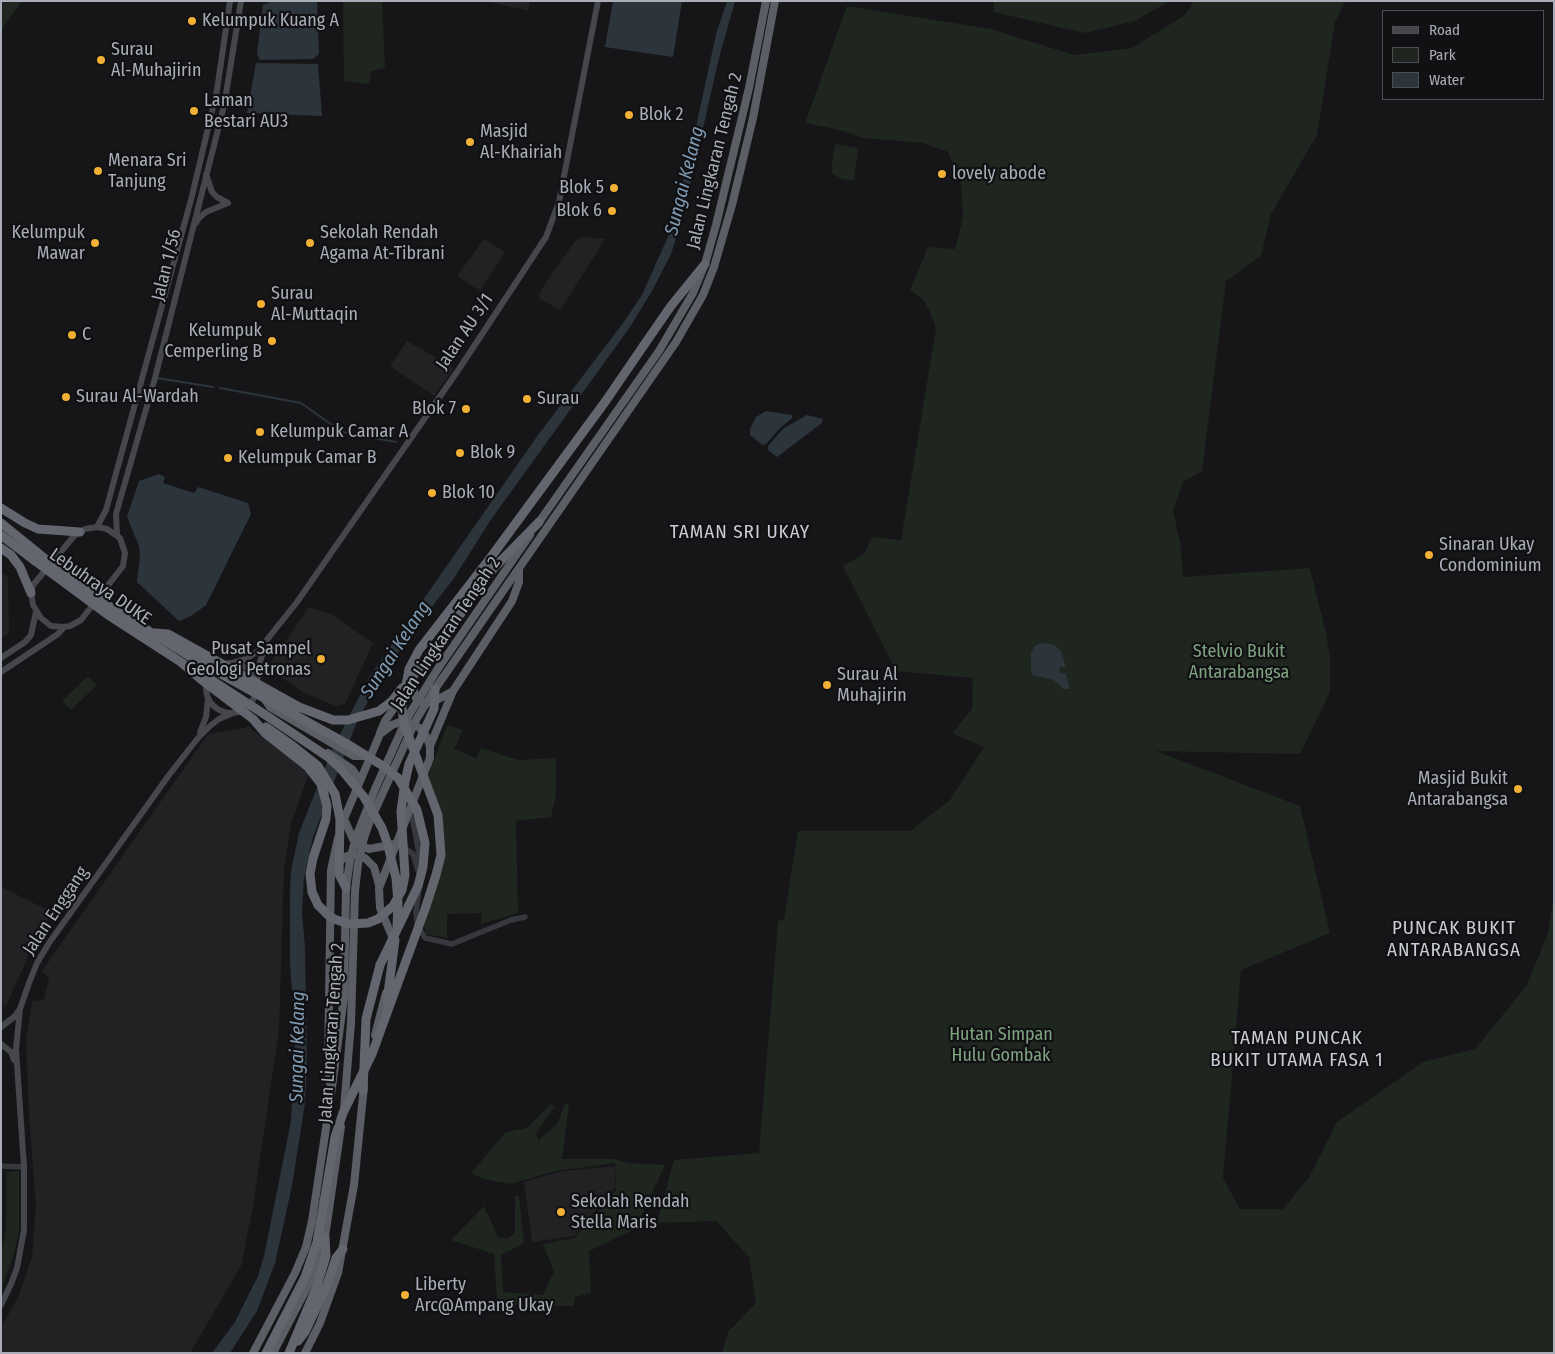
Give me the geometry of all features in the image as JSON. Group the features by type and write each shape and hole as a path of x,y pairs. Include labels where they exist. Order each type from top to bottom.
{"highway":[{"name":"Jalan Lingkaran Tengah 2","path":"253,1353 295,1273 306,1247 312,1221 341,1023 344,996 346,888 356,837 407,718 439,667 670,335 694,293 705,264 716,224 750,88 766,1"},
{"name":"Jalan Lingkaran Tengah 2","path":"273,1353 311,1280 325,1238 345,1097 351,1023 355,891 358,864 370,821 416,720 435,689 676,342 703,295 714,267 732,205 753,118 775,1"},
{"path":"266,1353 306,1277 317,1242 328,1173 342,1113 372,1054 425,909 441,855 438,815 404,724 402,708 409,669 419,650 600,410 671,306 705,264"},
{"path":"1,508 38,529 80,532"},
{"path":"331,1095 328,1066 331,870 335,848 344,819 385,721 493,568 539,522"},
{"path":"1,523 112,608 150,632 383,766 398,778 410,795 417,810 425,843 423,867 418,886 380,965 366,1019 363,1091 354,1185 343,1249 338,1273 320,1324 305,1353"},
{"name":"Lebuhraya DUKE","path":"1,535 108,614 182,663"},
{"path":"1,548 11,555 20,567 31,593"},
{"path":"379,888 430,758 430,746 453,690 512,601 519,582 520,568"},
{"path":"150,632 168,634 228,664 299,707 333,720 348,720 379,711 392,701 429,657"},
{"path":"182,663 212,680 328,757 354,785 372,810 382,828 389,849 396,878 398,903 396,937 386,1016"},
{"path":"182,663 203,682 318,766 335,794 338,806 340,819 338,874 346,888"},
{"path":"414,680 414,694 420,702 433,702 453,690"},
{"path":"257,685 264,700 270,707 354,756 365,757 371,755"},
{"path":"253,719 266,734 308,767 321,784 327,806 326,819 313,858 310,874 312,892 318,905 334,920 349,924 368,922 378,919 387,912 393,906 402,890 405,875 401,811 404,782 409,764 434,709 435,689"},
{"path":"237,713 260,711 272,716 348,766 355,772 360,781"},
{"path":"380,734 392,725 400,722 410,723 420,728 430,746"},
{"path":"344,819 352,839 359,845 370,849 395,844"},
{"path":"331,870 339,860 347,856 356,855 365,858 374,867 377,873 380,908 397,948 394,966 375,1034 363,1091"},
{"path":"290,1352 317,1286 326,1256 325,1238"},
{"path":"290,1352 306,1332 327,1285 336,1258 343,1249"}],"main road":[{"name":"Jalan 1/56","path":"97,527 106,510 192,196 217,90 230,1"},
{"name":"Jalan 1/56","path":"117,535 116,514 154,378 227,92 241,1"},
{"name":"Jalan AU 3/1","path":"228,664 246,659 258,651 308,586 459,369 546,237 558,202 598,1"},
{"path":"192,230 199,218 206,212 228,203 212,192 206,173"},
{"path":"97,527 117,535 122,542 125,553 123,566 81,620 70,626 57,627 46,623 36,612 31,593 37,579 74,536 80,532 97,527"},
{"path":"1,658 25,642 31,635 36,612"},
{"path":"1,672 58,634 64,627"},
{"name":"Jalan AU 3/1","path":"237,713 251,704 255,698 259,665 267,640"},
{"path":"228,664 245,667 257,685"},
{"name":"Jalan Enggang","path":"198,738 206,717 207,681 216,668 228,664"},
{"path":"208,697 218,710 225,713 237,713"},
{"name":"Jalan Enggang","path":"1,1305 11,1284 21,1250 24,1230 24,1167 16,1038 20,1009 37,962 169,775 198,738 214,722 237,713"},
{"path":"1,1027 14,1017 20,1009"},
{"path":"1,1044 11,1052 18,1070"}],"street":[{"path":"409,810 418,845 420,876 417,917 421,933 425,938 452,944 511,920 525,917"},
{"path":"395,844 409,849 413,854 420,876"},
{"path":"1,1166 24,1167"}],"shaded area":[{"path":"485,1 530,1 528,11"},
{"path":"582,237 605,239 561,309 558,309 540,299 539,295 575,241"},
{"path":"484,239 505,252 480,291 457,276"},
{"path":"407,341 454,368 434,396 390,366"},
{"path":"1,573 8,577 9,634 1,638"},
{"name":"Pusat Sampel Geologi Petronas","path":"309,607 331,614 373,643 345,704 336,706 304,693 272,671 271,662"},
{"path":"249,727 309,773 291,824 284,868 279,1030 253,1206 241,1266 190,1353 1,1353 1,1327 18,1298 32,1257 36,1206 29,1115 26,1039 32,1001 44,1000 49,979 42,971 208,734"},
{"path":"1,887 54,913 39,932 5,1008 1,996"},
{"name":"Sekolah Rendah Stella Maris","path":"615,1166 615,1188 574,1236 532,1242 524,1182 563,1171"}],"green space":[{"path":"1,1 22,1 1,30"},
{"path":"343,1 382,1 385,68 371,71 369,84 344,81"},
{"path":"994,1 1170,1 1135,21 1085,33 993,12"},
{"name":"Hutan Simpan Hulu Gombak","path":"1194,1 1346,1 1335,22 1317,135 1271,214 1261,256 1226,281 1202,471 1183,482 1173,510 1181,548 1183,577 1310,568 1326,633 1330,658 1330,692 1300,754 1156,751 1300,806 1330,933 1241,970 1223,1178 1240,1209 1283,1209 1309,1177 1337,1122 1423,1062 1475,1049 1527,985 1548,933 1554,894 1554,1353 722,1353 728,1332 756,1303 749,1257 716,1221 657,1223 674,1160 759,1153 778,921 784,919 798,831 910,831 950,800 984,747 952,733 972,709 973,678 896,671 843,566 864,554 872,537 901,540 936,329 923,300 910,290 928,247 955,249 963,218 961,183 948,152 923,143 864,138 840,130 805,123 847,6 991,29 1074,55 1132,48 1185,15"},
{"path":"835,144 858,148 854,181 842,179 833,174 831,169"},
{"path":"88,676 97,685 71,710 62,701"},
{"path":"447,725 463,730 454,749 476,758 481,748 518,760 556,758 556,795 551,817 516,821 518,913 481,924 482,913 447,914 447,938 426,934 423,923 444,848 428,776"},
{"path":"550,1104 555,1106 536,1133 538,1141 557,1124 565,1104 569,1104 562,1159 613,1159 629,1163 665,1165 635,1229 589,1251 591,1293 575,1297 574,1306 504,1305 497,1299 494,1254 451,1240 484,1206 498,1237 508,1239 515,1232 515,1196 519,1196 524,1243 501,1255 503,1292 543,1295 554,1272 543,1244 575,1238 616,1190 615,1163 556,1171 510,1184 483,1179 471,1173 506,1132 527,1128"},
{"path":"19,1171 19,1232 13,1257 1,1290 1,1254 6,1230 7,1172"}],"water":[{"path":"613,1 682,1 673,57 605,47"},
{"name":"Sungai Kelang","path":"727,1 735,1 719,58 683,216 671,254 652,291 630,327 492,518 454,578 408,638 375,688 356,724 313,837 304,877 302,912 305,948 307,1067 305,1103 292,1186 275,1263 257,1311 230,1353 212,1353 235,1322 258,1276 264,1256 291,1121 295,1024 290,965 290,892 291,871 299,833 332,750 370,676 538,435 642,295 671,230 716,34"},
{"path":"270,2 317,2 319,54 313,59 260,60 257,54 263,5"},
{"path":"256,63 318,64 322,116 247,113"},
{"path":"766,411 792,415 792,418 766,444 762,445 750,435 750,429 756,417"},
{"path":"807,415 823,419 822,423 777,457 768,450 768,446 783,429"},
{"path":"159,474 165,477 163,483 194,493 198,487 248,503 251,514 206,605 191,616 179,621 137,582 140,556 139,546 127,517 139,481"},
{"path":"1043,643 1054,645 1061,651 1066,667 1060,667 1059,672 1066,674 1070,689 1063,689 1053,680 1033,675 1031,652 1036,645"}],"waterway":[{"path":"157,378 213,387"},
{"path":"220,388 301,403 342,432 396,442"}],"place":[{"name":"Kelumpuk Kuang A","path":"192,21"},
{"name":"Surau Al-Muhajirin","path":"101,60"},
{"name":"Laman Bestari AU3","path":"194,111"},
{"name":"Blok 2","path":"629,115"},
{"name":"Masjid Al-Khairiah","path":"470,142"},
{"name":"Menara Sri Tanjung","path":"98,171"},
{"name":"lovely abode","path":"942,174"},
{"name":"Blok 5","path":"614,188"},
{"name":"Blok 6","path":"612,211"},
{"name":"Kelumpuk Mawar","path":"95,243"},
{"name":"Sekolah Rendah Agama At-Tibrani","path":"310,243"},
{"name":"Surau Al-Muttaqin","path":"261,304"},
{"name":"C","path":"72,335"},
{"name":"Kelumpuk Cemperling B","path":"272,341"},
{"name":"Surau Al-Wardah","path":"66,397"},
{"name":"Surau","path":"527,399"},
{"name":"Blok 7","path":"466,409"},
{"name":"Kelumpuk Camar A","path":"260,432"},
{"name":"Blok 9","path":"460,453"},
{"name":"Kelumpuk Camar B","path":"228,458"},
{"name":"Blok 10","path":"432,493"},
{"name":"Sinaran Ukay Condominium","path":"1429,555"},
{"name":"Pusat Sampel Geologi Petronas","path":"321,659"},
{"name":"Surau Al Muhajirin","path":"827,685"},
{"name":"Masjid Bukit Antarabangsa","path":"1518,789"},
{"name":"Sekolah Rendah Stella Maris","path":"561,1212"},
{"name":"Liberty Arc@Ampang Ukay","path":"405,1295"}],"district":[{"name":"TAMAN SRI UKAY","path":"740,533"},
{"name":"PUNCAK BUKIT ANTARABANGSA","path":"1454,940"},
{"name":"TAMAN PUNCAK BUKIT UTAMA FASA 1","path":"1297,1050"}],"park label":[{"name":"Stelvio Bukit Antarabangsa","path":"1239,662"}]}
